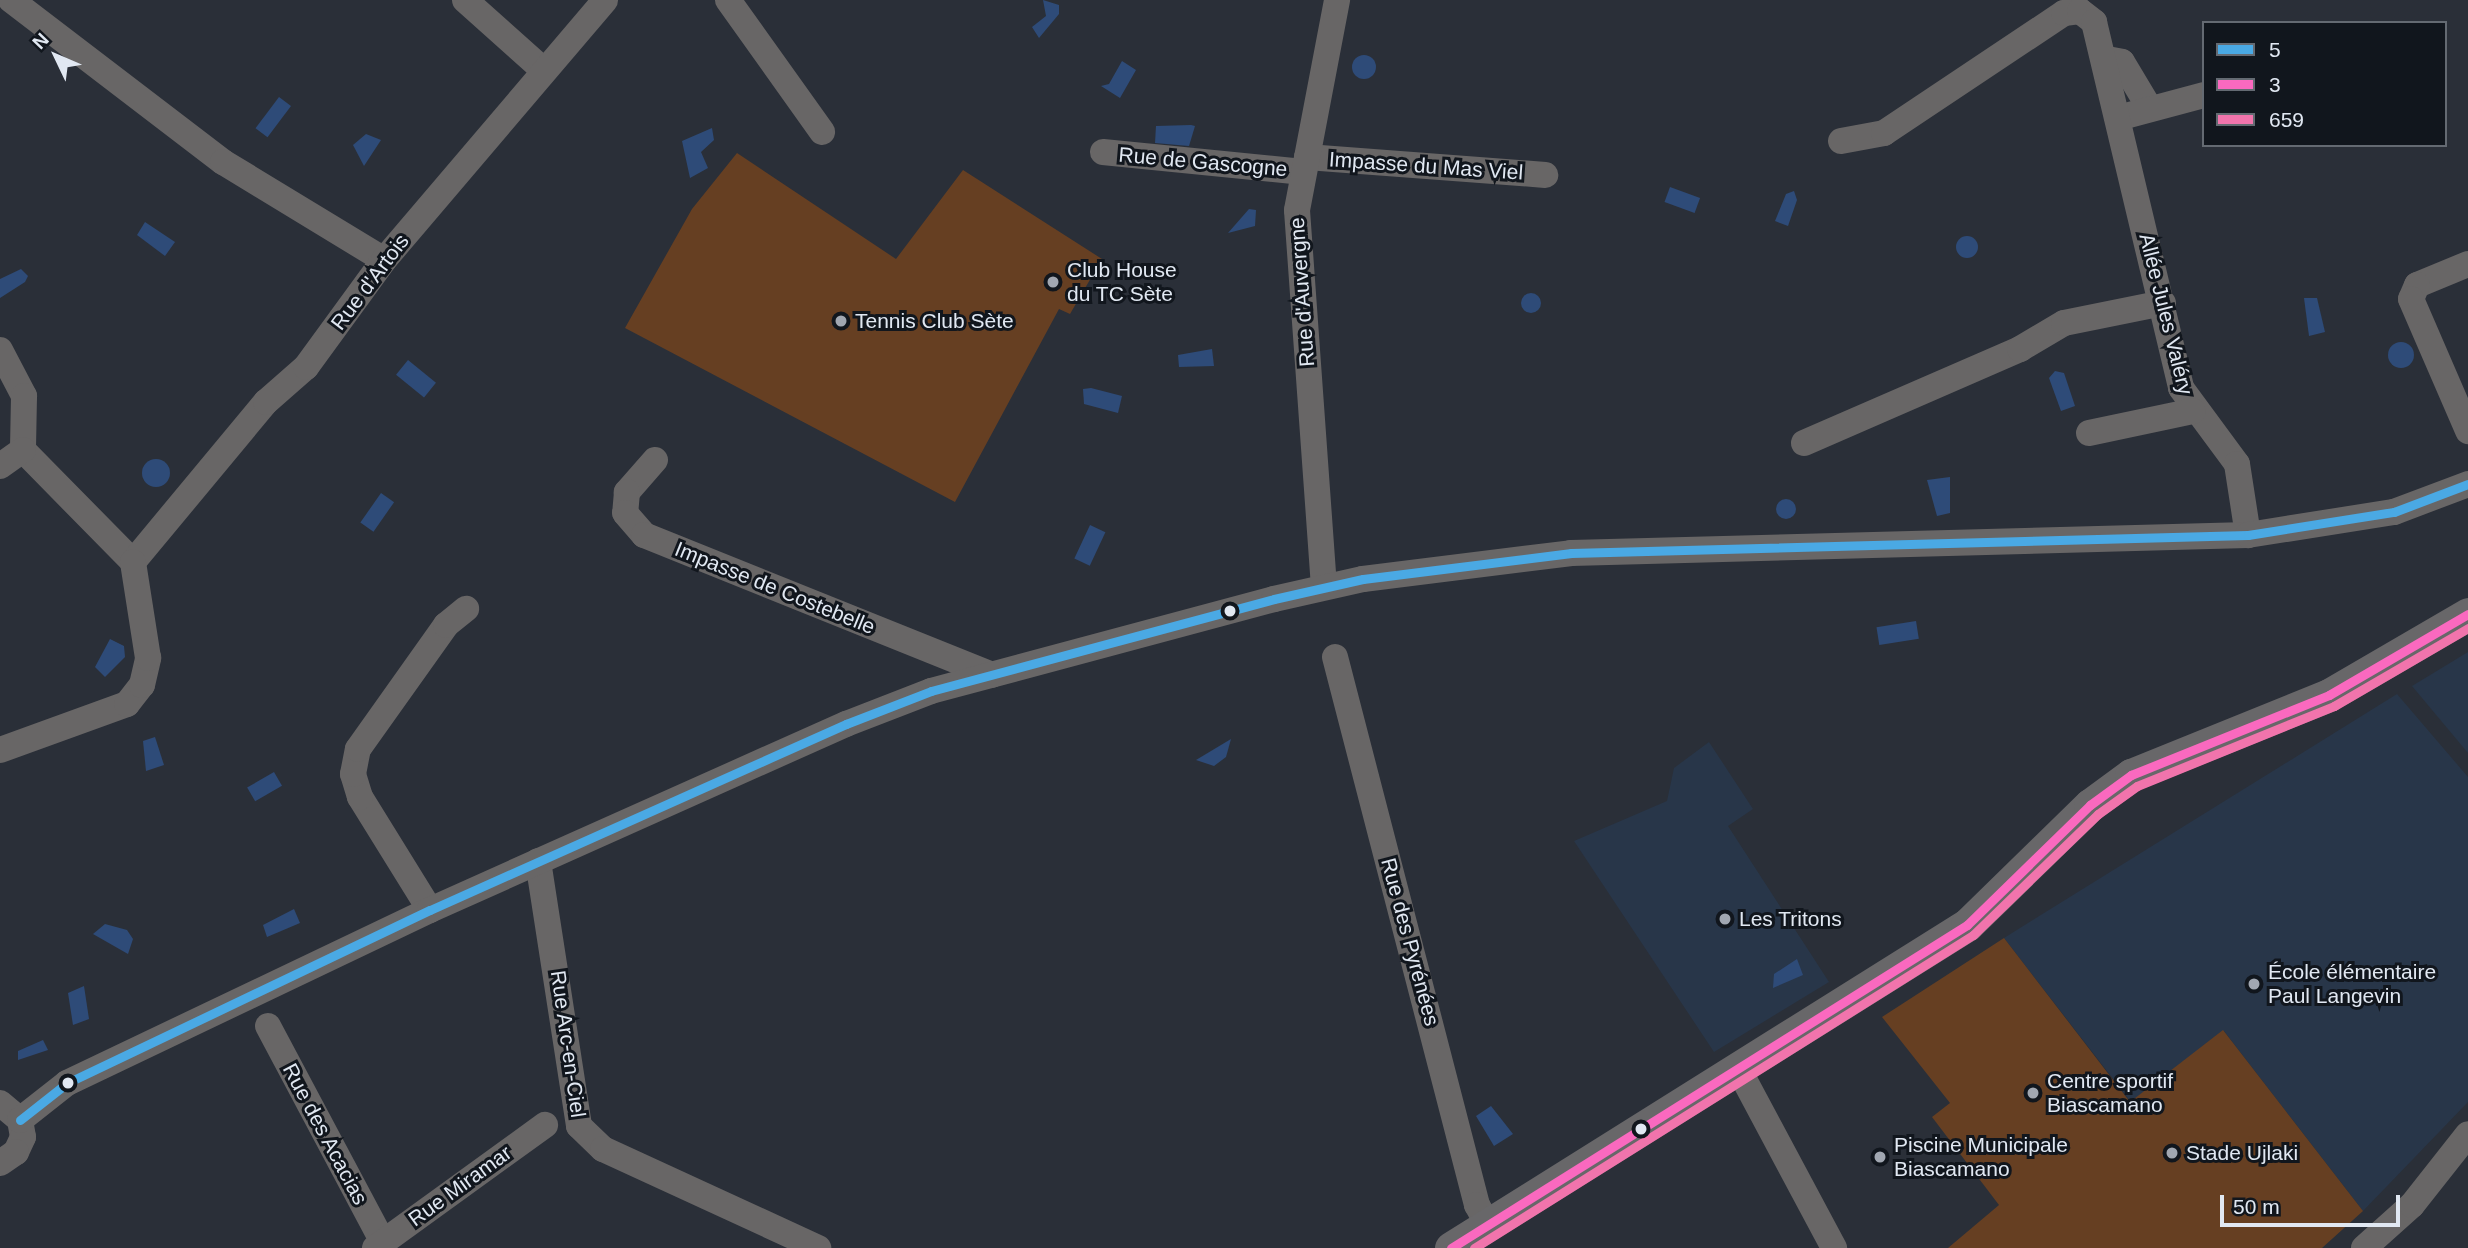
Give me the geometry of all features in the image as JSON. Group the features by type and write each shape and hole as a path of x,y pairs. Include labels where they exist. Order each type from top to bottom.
{"main road":[{"path":"1451,1248 1740,1070 1993,906 2070,824 2131,775 2329,695 2468,614"}],"street":[{"path":"465,0 541,68"},
{"name":"Rue d'Artois","path":"133,562 266,402 306,367 384,260 541,68 606,0"},
{"path":"728,0 822,132"},
{"name":"Rue d'Auvergne","path":"1324,587 1297,263 1305,164 1337,0"},
{"path":"9,5 223,162 384,260"},
{"name":"Allée Jules Valéry","path":"1841,141 1884,134 2064,13 2080,10 2094,22 2106,59 2181,388 2193,411 2223,437 2237,464 2248,535"},
{"path":"2106,59 2122,62 2149,107"},
{"path":"2118,118 2149,107 2202,95"},
{"name":"Rue de Gascogne","path":"1103,152 1305,164"},
{"name":"Impasse du Mas Viel","path":"1305,164 1545,175"},
{"path":"2468,264 2417,285 2411,299 2468,431"},
{"path":"1804,443 2021,349 2064,323 2163,303"},
{"path":"0,350 24,396 23,450 133,562 148,658 142,685 127,704 0,750"},
{"path":"2089,433 2193,411"},
{"path":"0,466 23,450"},
{"name":"Impasse de Costebelle","path":"655,460 627,492 625,513 644,535 992,675"},
{"path":"0,1163 20,1145 10,1112 67,1083 430,910 846,723 992,675 1324,587 1571,553 2248,535 2394,512 2468,484"},
{"path":"430,910 360,797 353,774 358,749 446,625 466,609"},
{"name":"Rue des Pyrénées","path":"1335,657 1477,1205 1488,1225"},
{"name":"Rue Arc-en-Ciel","path":"538,861 579,1126 603,1149 818,1248"},
{"name":"Rue des Acacias","path":"268,1026 379,1245"},
{"path":"1740,1070 1834,1248"},
{"name":"Rue Miramar","path":"379,1245 545,1125"},
{"path":"2364,1248 2412,1205 2468,1134"}],"shaded area":[{"name":"Tennis Club Sète","path":"737,153 896,259 963,170 1102,259 1070,314 1059,309 955,502 625,328 692,209"},
{"path":"2468,652 2468,753 2412,686"},
{"name":"École élémentaire Paul Langevin","path":"2397,694 2468,777 2468,1102 2363,1211 2224,1031 2131,1102 2004,938"},
{"path":"1709,742 1753,809 1728,826 1829,982 1714,1052 1574,841 1667,801 1674,768"},
{"name":"Centre sportif Biascamano","path":"2004,938 2130,1102 2223,1030 2363,1211 2322,1248 1948,1248 1999,1205 1932,1117 1950,1103 1882,1017"}],"water":[{"path":"1043,0 1059,5 1059,14 1039,38 1032,27 1046,16"},
{"path":"1364,55 1372,59 1376,67 1372,75 1364,79 1356,75 1352,67 1356,59"},
{"path":"1122,61 1136,70 1120,98 1101,86 1109,84"},
{"path":"279,97 291,106 268,137 256,128"},
{"path":"1156,126 1195,126 1189,146 1155,143"},
{"path":"712,128 714,140 701,152 708,168 690,178 682,141"},
{"path":"366,134 381,140 364,166 353,145"},
{"path":"1670,187 1700,198 1695,213 1665,202"},
{"path":"1794,191 1797,200 1788,226 1775,221 1786,194"},
{"path":"1249,209 1256,210 1255,226 1228,233"},
{"path":"145,222 175,242 165,256 137,235"},
{"path":"1967,236 1975,239 1978,247 1975,255 1967,258 1959,255 1956,247 1959,239"},
{"path":"21,269 28,276 25,282 0,298 0,279"},
{"path":"1531,293 1538,296 1541,303 1538,310 1531,313 1524,310 1521,303 1524,296"},
{"path":"2304,298 2317,298 2325,332 2309,336"},
{"path":"2401,342 2410,346 2414,355 2410,364 2401,368 2392,364 2388,355 2392,346"},
{"path":"1212,349 1214,366 1179,367 1178,355"},
{"path":"408,360 436,383 424,397 396,375"},
{"path":"2055,371 2064,373 2075,406 2061,411 2049,378"},
{"path":"1091,388 1122,396 1118,413 1084,404 1083,389"},
{"path":"156,459 166,463 170,473 166,483 156,487 146,483 142,473 146,463"},
{"path":"1950,477 1950,513 1937,516 1927,480"},
{"path":"381,493 394,502 373,532 360,522"},
{"path":"1786,499 1793,502 1796,509 1793,516 1786,519 1779,516 1776,509 1779,502"},
{"path":"1090,525 1105,532 1090,566 1074,559"},
{"path":"1916,621 1919,639 1879,645 1876,627"},
{"path":"110,639 124,646 125,657 105,677 95,667"},
{"path":"155,737 164,765 146,771 143,741"},
{"path":"1231,739 1226,757 1214,766 1196,760"},
{"path":"274,772 282,786 255,801 247,787"},
{"path":"294,909 300,923 267,937 263,925"},
{"path":"105,924 127,930 133,939 128,954 93,934"},
{"path":"1797,959 1803,975 1773,988 1774,974"},
{"path":"84,986 89,1019 73,1025 68,993"},
{"path":"43,1040 48,1050 18,1060 18,1051"},
{"path":"1491,1106 1513,1134 1494,1146 1476,1116"}],"transit line":[{"name":"5","path":"20,1120 67,1083 430,910 846,724 931,691 1274,599 1363,579 1571,553 2248,535 2394,512 2468,484"},
{"name":"3","path":"1451,1248 1967,925 2090,805 2131,775 2329,695 2468,614"},
{"name":"659","path":"1474,1248 1973,935 2098,814 2137,786 2334,706 2468,628"}],"place":[{"name":"Club House du TC Sète","path":"1053,282"},
{"name":"Tennis Club Sète","path":"841,321"},
{"name":"Les Tritons","path":"1725,919"},
{"name":"École élémentaire Paul Langevin","path":"2254,984"},
{"name":"Centre sportif Biascamano","path":"2033,1093"},
{"name":"Stade Ujlaki","path":"2172,1153"},
{"name":"Piscine Municipale Biascamano","path":"1880,1157"}]}
